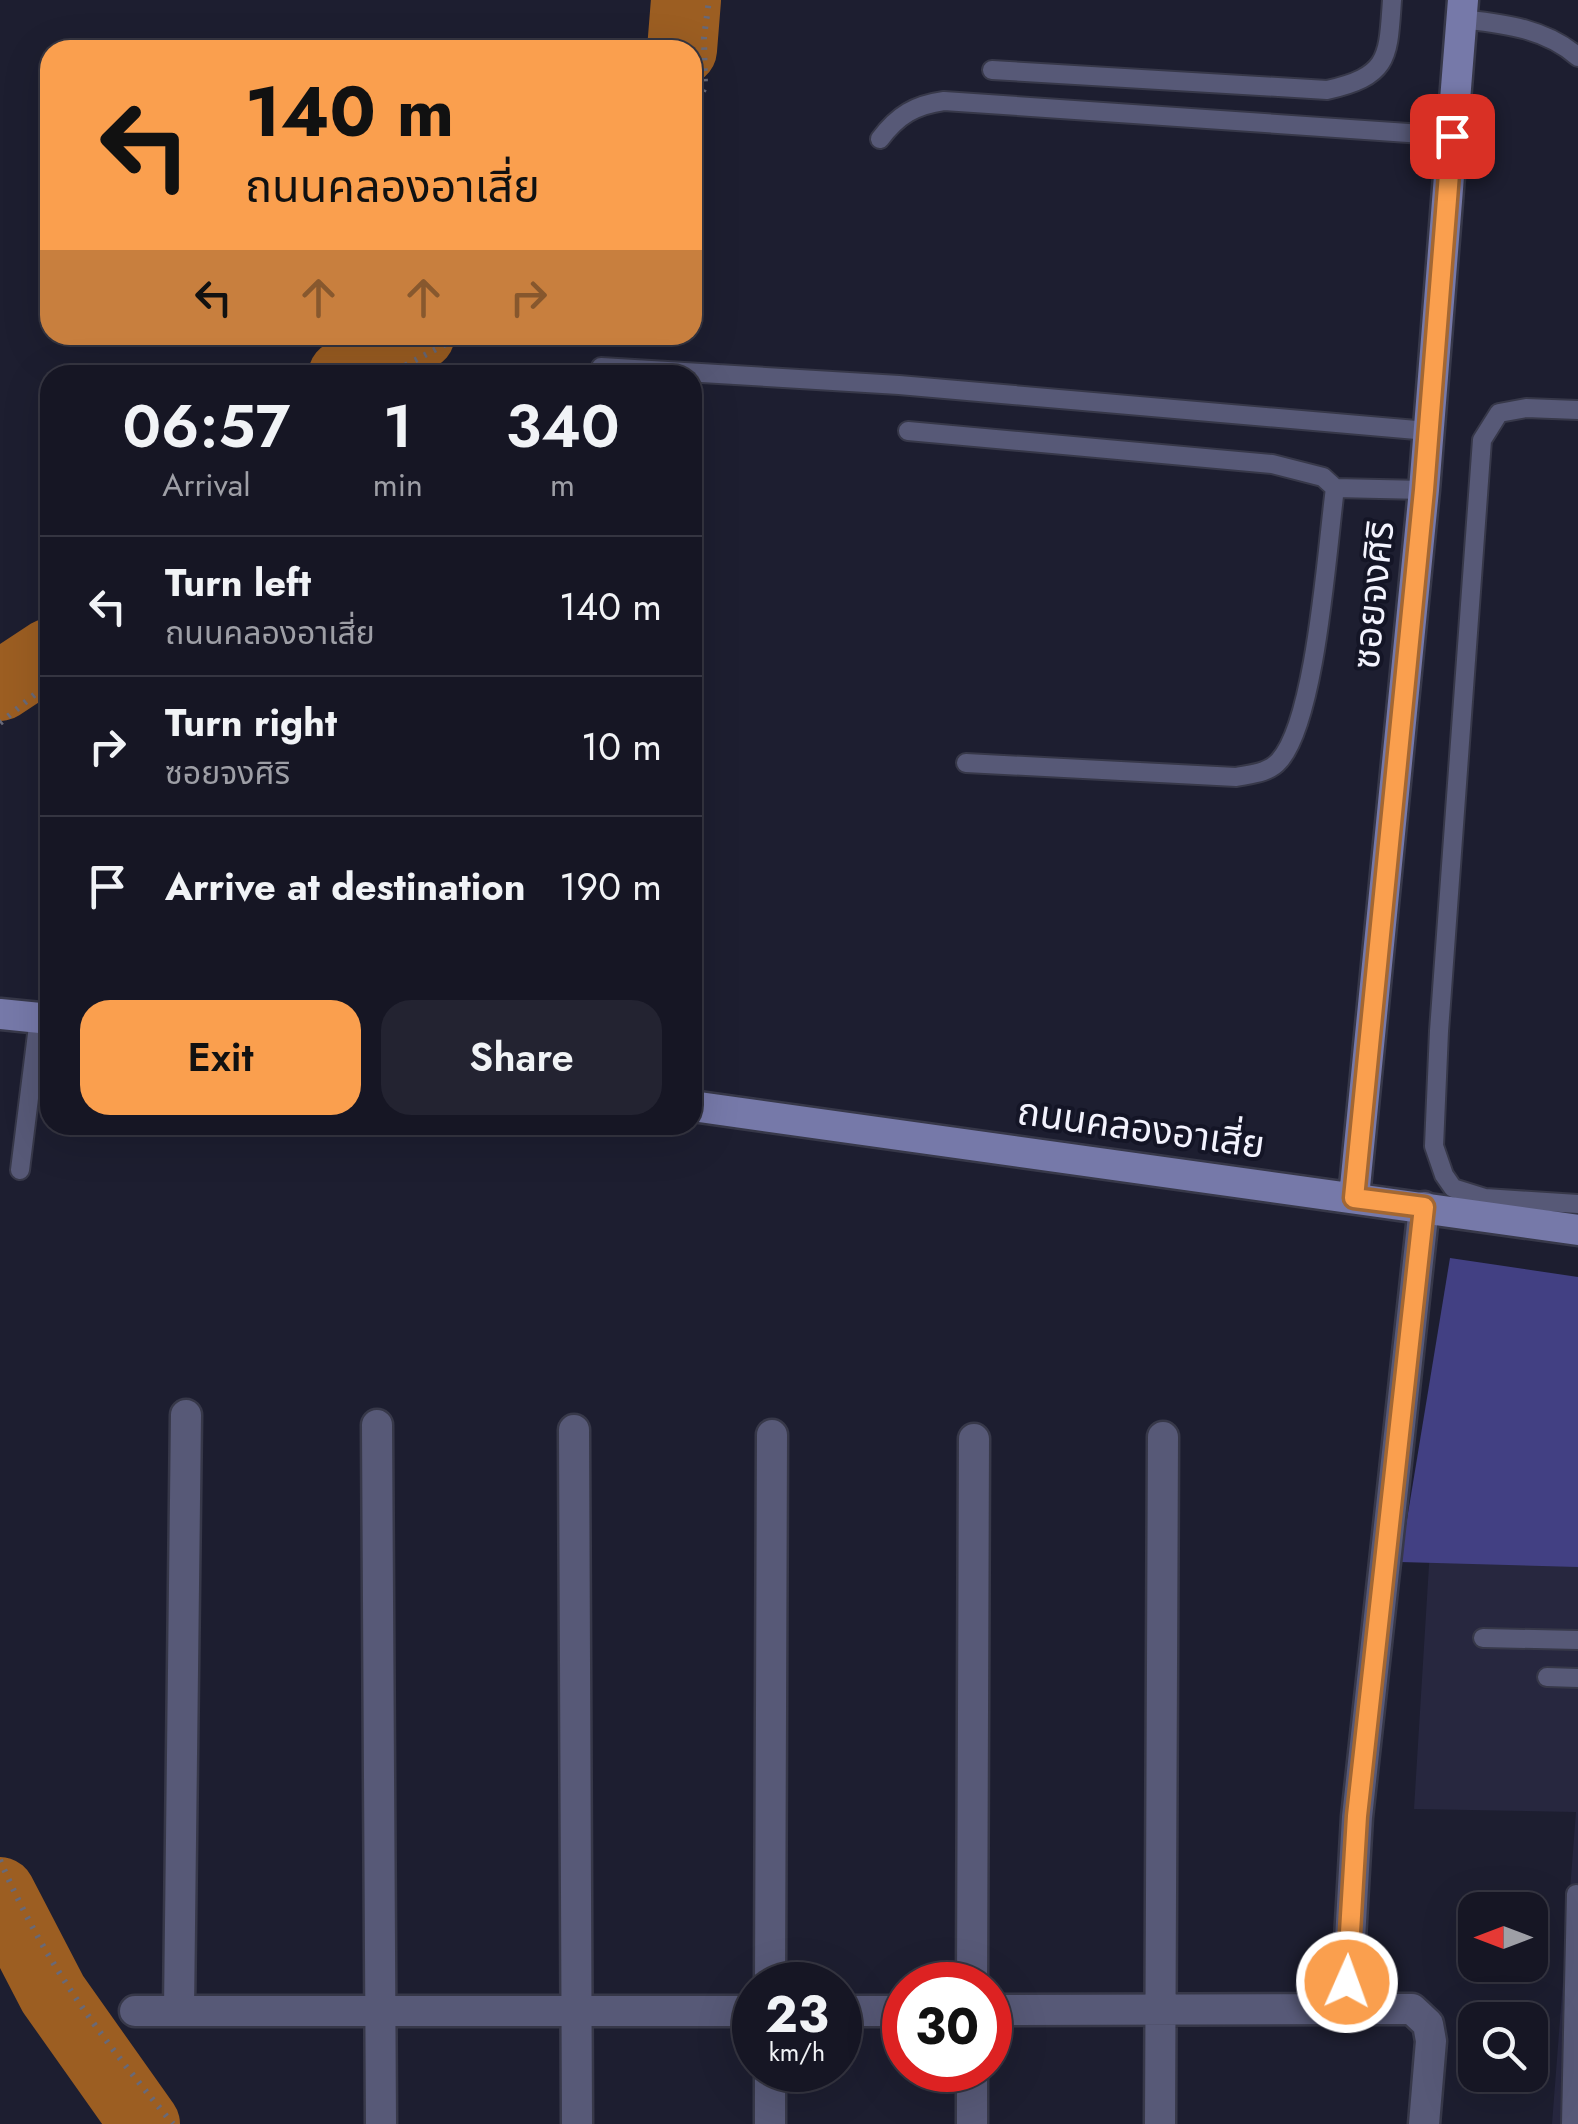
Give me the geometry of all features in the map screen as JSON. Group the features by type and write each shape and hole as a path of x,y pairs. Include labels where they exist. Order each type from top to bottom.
{"street":[{"name":"ซอยจงศิริ","path":"1354,1198 1424,490 1462,9"},
{"path":"0,1014 40,1018"},
{"name":"ถนนคลองอาเสี่ย","path":"702,1107 1578,1230"},
{"path":"1346,2009 1357,1816 1424,1207"},
{"path":"179,2010 186,1415"},
{"path":"378,1425 381,2124"},
{"path":"574,1430 577,2124"},
{"path":"770,1962 772,1435"},
{"path":"1160,2124 1163,1438"},
{"path":"972,1962 974,1439"},
{"path":"1012,2010 1412,2009 1428,2024 1431,2041 1424,2124"},
{"path":"135,2010 732,2011"},
{"path":"770,2092 770,2124"},
{"path":"972,2092 972,2124"}],"lane":[{"path":"992,70 1327,90 1362,78 1383,64 1389,47 1392,0"},
{"path":"1462,9 1540,33 1578,57"},
{"path":"880,139 904,113 922,104 944,101 1452,136"},
{"path":"702,373 899,386 1428,431"},
{"path":"1578,410 1526,408 1498,413 1482,440 1434,1146 1444,1175 1454,1188 1485,1198 1578,1204"},
{"path":"908,432 1272,464 1322,477 1334,488 1424,490"},
{"path":"966,763 1236,776 1263,772 1278,764 1298,731 1314,649 1334,488"},
{"path":"20,1170 40,1048"},
{"path":"1483,1638 1578,1640"},
{"path":"1547,1677 1578,1678"},
{"path":"1571,2124 1576,1894"}],"path":[{"path":"702,97 710,0"},
{"path":"406,365 444,345"},
{"path":"0,723 40,690"},
{"path":"0,1860 57,1972 121,2064 172,2124"}],"shaded area":[{"path":"1430,1549 1578,1555 1578,2124 1552,2124 1576,1812 1414,1809"}],"building":[{"path":"1450,1258 1578,1277 1578,1567 1400,1562"}],"waterway":[{"path":"683,40 686,0"},
{"path":"362,365 401,345"},
{"path":"0,686 40,660"},
{"path":"0,1892 53,1994 145,2124"}],"route":[{"path":"1347,1982 1357,1816 1424,1207 1354,1198 1424,490 1452,136"}]}
